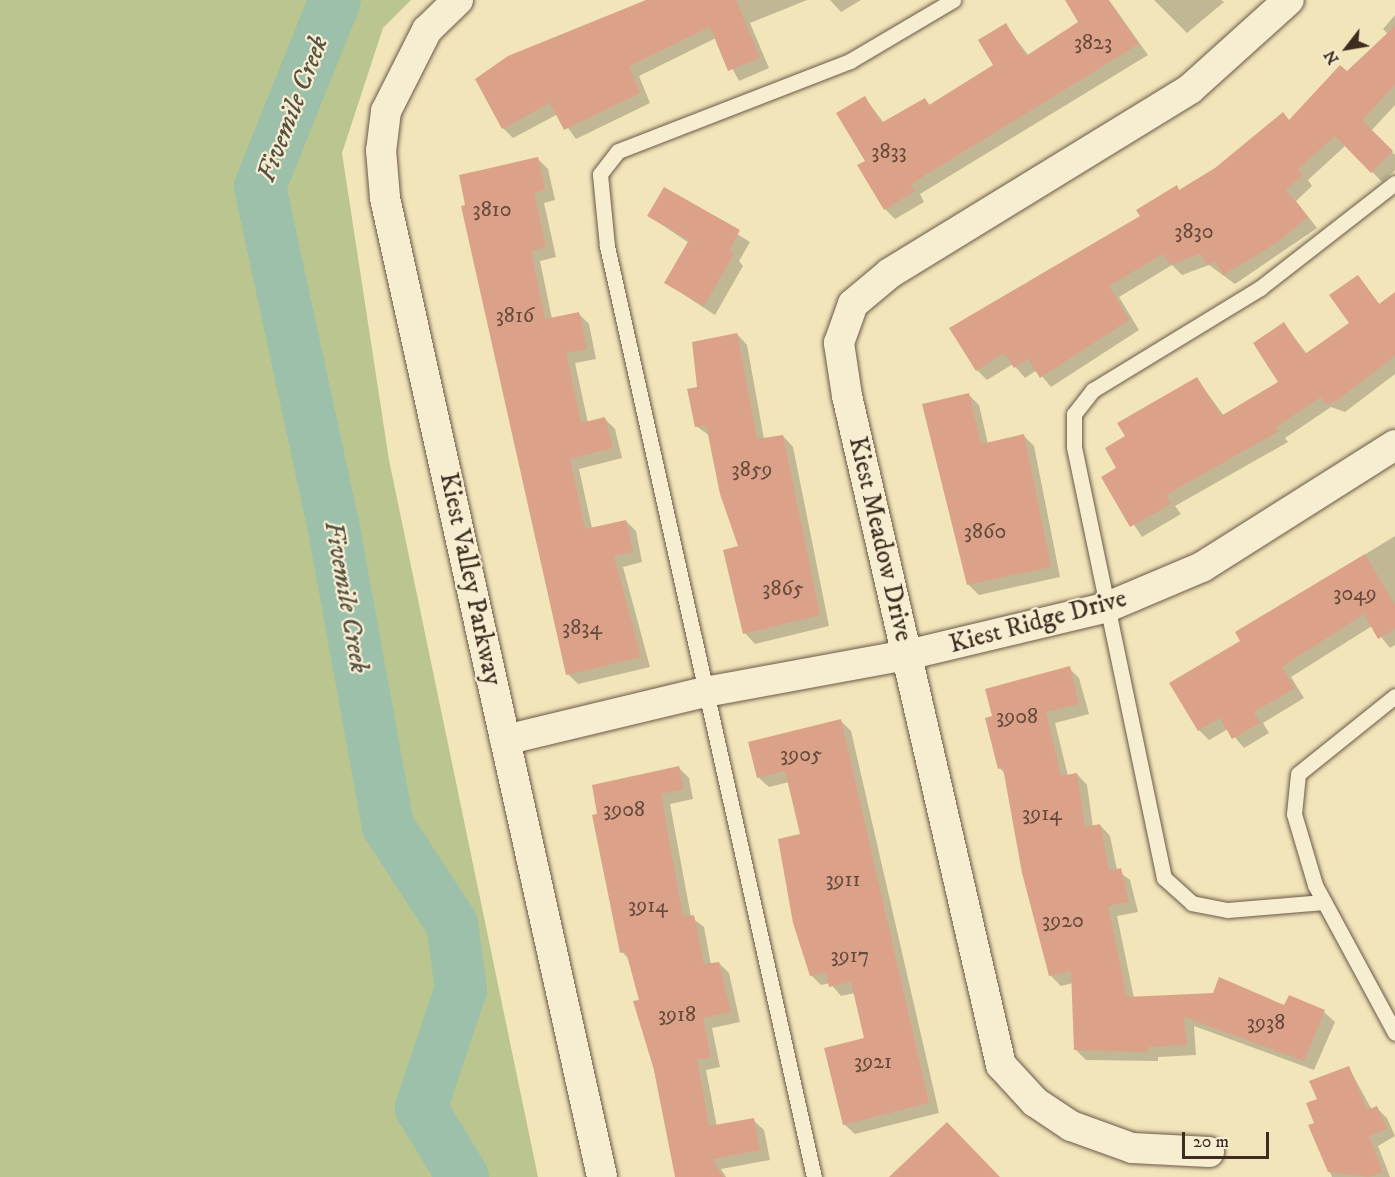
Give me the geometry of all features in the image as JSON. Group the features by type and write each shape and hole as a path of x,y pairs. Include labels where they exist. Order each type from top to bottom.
{"street":[{"name":"Kiest Valley Parkway","path":"458,0 427,30 402,70 386,111 381,150 386,198 602,1177"},
{"name":"Kiest Meadow Drive","path":"1209,1152 1132,1148 1071,1126 1035,1102 1000,1065 847,396 839,343 853,304 890,273 1190,89 1289,0"},
{"name":"Kiest Ridge Drive","path":"505,740 705,692 908,655 1105,608 1202,567 1395,445"}],"lane":[{"path":"814,1177 607,246 600,174 618,151 850,61 954,0"},
{"path":"1324,902 1227,910 1192,903 1164,878 1105,608 1074,446 1074,414 1093,390 1260,288 1395,183"},
{"path":"1395,696 1298,774 1294,814 1324,902 1395,1033"}],"green space":[{"path":"0,0 411,0 383,28 342,153 389,460 538,1177 0,1177"}],"building":[{"path":"646,0 736,0 760,58 728,71 710,27 629,66 640,93 564,130 550,103 502,129 475,79 508,56"},
{"path":"1065,0 1108,0 1139,44 911,184 915,191 884,210 857,165 865,161 836,113 865,96 881,123 925,98 929,105 993,65 978,40 1006,23 1026,56 1078,22"},
{"path":"1395,26 1395,85 1362,120 1393,151 1371,173 1335,136 1298,169 1303,175 1286,190 1308,217 1275,244 1223,275 1215,261 1207,265 1200,254 1170,265 1163,254 1109,286 1129,320 1040,378 1028,359 1014,368 1004,353 976,371 949,328 1140,216 1136,210 1177,185 1179,190 1215,168 1283,112 1289,120 1340,65 1347,71"},
{"path":"538,157 545,190 534,193 546,247 531,251 545,319 579,312 587,349 566,353 581,423 605,417 613,448 570,459 585,529 626,520 633,552 614,556 641,657 566,675 461,206 465,205 459,175"},
{"path":"664,187 740,230 729,251 734,254 704,306 664,283 689,240 647,216"},
{"path":"1358,275 1379,304 1395,292 1395,356 1335,402 1325,404 1321,397 1276,427 1279,431 1166,495 1171,504 1130,527 1101,477 1116,468 1105,448 1125,436 1117,423 1197,377 1221,416 1278,382 1253,343 1284,322 1305,354 1349,323 1329,295"},
{"path":"737,333 757,439 783,435 820,615 743,634 723,550 738,546 720,494 706,425 695,427 687,389 697,387 692,342"},
{"path":"969,393 981,444 1024,434 1051,567 967,585 922,404"},
{"path":"1365,554 1395,605 1395,629 1378,639 1364,614 1282,667 1295,688 1254,712 1260,723 1232,739 1220,718 1198,731 1169,683 1240,641 1235,632"},
{"path":"1070,666 1079,704 1046,712 1061,776 1077,773 1085,827 1100,824 1109,871 1121,868 1129,902 1108,906 1127,997 1213,993 1219,977 1284,1005 1289,995 1325,1010 1304,1061 1184,1017 1187,1045 1148,1047 1148,1052 1074,1050 1071,971 1049,976 1022,873 1003,768 998,769 985,718 992,716 985,689"},
{"path":"841,719 929,1103 843,1125 824,1048 864,1038 851,982 829,987 826,972 810,976 793,923 778,839 800,834 785,771 757,778 748,742"},
{"path":"679,766 684,789 661,794 683,917 694,915 704,964 719,962 731,1012 703,1018 711,1057 697,1060 709,1126 754,1118 760,1150 713,1159 723,1177 675,1177 654,1070 633,1001 639,1000 626,952 620,953 592,815 597,814 592,785"},
{"path":"1349,1066 1367,1110 1377,1106 1387,1129 1369,1136 1383,1172 1369,1177 1328,1172 1308,1125 1314,1123 1306,1103 1317,1099 1309,1081"},
{"path":"947,1122 1000,1177 889,1177"}],"waterway":[{"name":"Fivemile Creek","path":"335,0 260,187 333,524 388,826 452,924 461,989 421,1108 463,1177"}]}
